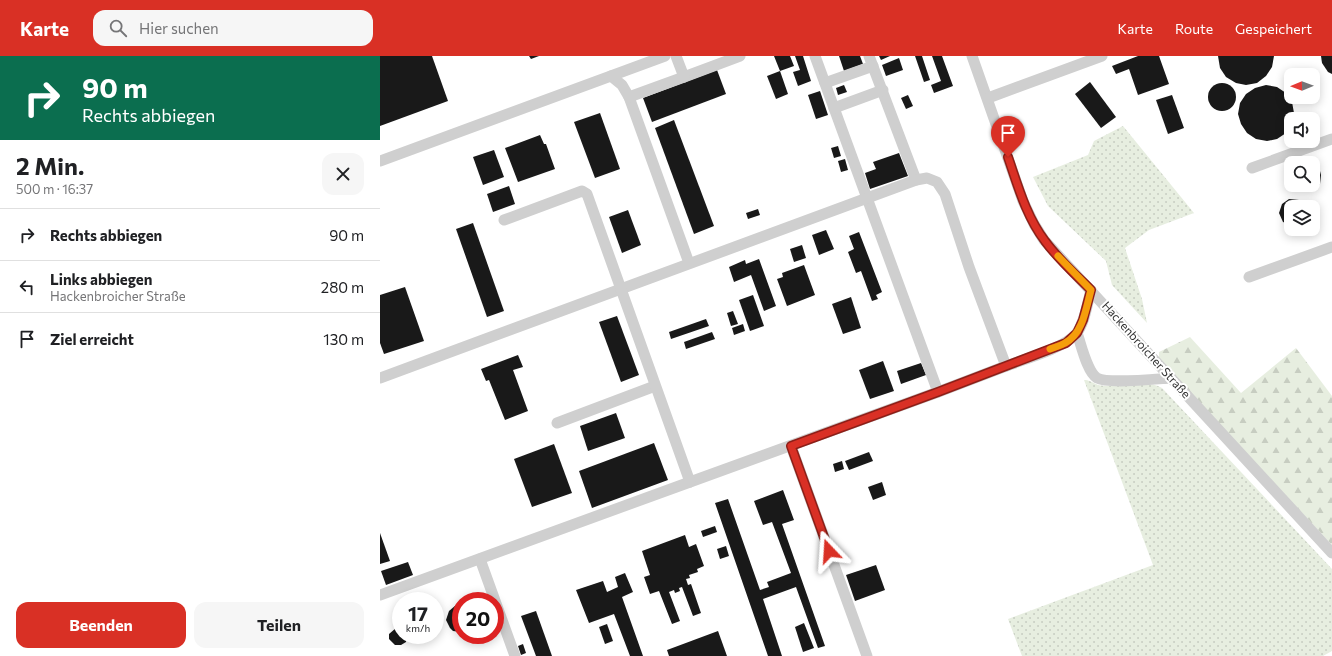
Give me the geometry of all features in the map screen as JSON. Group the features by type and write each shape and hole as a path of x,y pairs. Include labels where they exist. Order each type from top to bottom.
{"lane":[{"path":"380,161 665,56"},
{"path":"676,56 684,77"},
{"path":"629,97 740,56"},
{"path":"815,56 938,392"},
{"name":"Hackenbroicher Straße","path":"972,56 1023,201 1034,224 1044,240 1332,553"},
{"path":"988,98 1102,56"},
{"path":"825,83 871,61 916,180"},
{"path":"611,76 622,85 629,97 689,263"},
{"path":"834,108 882,90"},
{"path":"1252,168 1332,139"},
{"path":"380,378 866,198 916,180 927,178 937,182 945,194 969,267 1006,366"},
{"path":"504,220 582,191 587,194 690,482"},
{"path":"1248,277 1332,247"},
{"path":"380,595 938,392 1066,343 1077,333 1083,320 1091,290"},
{"path":"1077,333 1088,368 1096,378 1108,381 1171,378"},
{"path":"557,422 655,386"},
{"path":"791,446 867,656"},
{"path":"480,559 515,656"}],"green space":[{"path":"1123,126 1194,213 1149,230 1125,248 1142,299 1147,323 1112,285 1106,261 1048,206 1033,177 1088,155 1094,141"},
{"path":"1190,337 1241,393 1296,348 1332,396 1332,545 1159,360 1159,352"},
{"path":"1084,380 1104,386 1151,384 1162,388 1332,569 1332,651 1323,656 1022,656 1008,619 1153,565"}],"building":[{"path":"380,56 432,56 448,101 380,126"},
{"path":"529,56 539,56 531,59"},
{"path":"774,56 790,56 794,66 780,71"},
{"path":"795,56 803,56 811,81 798,86 793,72 800,70"},
{"path":"839,56 860,56 863,64 844,71"},
{"path":"879,56 890,56 881,60"},
{"path":"915,56 922,56 930,80 924,82"},
{"path":"932,56 942,56 953,86 934,93 931,85 941,81"},
{"path":"1138,56 1159,56 1169,84 1138,95 1129,69 1116,74 1112,66"},
{"path":"1218,56 1274,56 1272,67 1266,76 1257,83 1246,85 1236,83 1226,77 1220,68"},
{"path":"1321,56 1332,56 1332,74 1328,72 1322,63"},
{"path":"899,58 903,70 886,76 882,65"},
{"path":"717,70 726,94 652,122 643,98"},
{"path":"780,71 788,94 776,99 767,76"},
{"path":"1090,82 1116,117 1101,128 1075,94"},
{"path":"1222,83 1232,87 1236,97 1232,107 1222,111 1212,107 1208,97 1212,87"},
{"path":"844,85 847,92 838,95 836,88"},
{"path":"1266,85 1277,87 1284,92 1284,104 1292,104 1294,112 1284,112 1284,134 1277,139 1267,141 1256,139 1247,133 1241,124 1238,114 1240,103 1246,94 1255,88"},
{"path":"820,91 828,115 816,119 808,95"},
{"path":"908,95 913,106 906,109 901,98"},
{"path":"1172,95 1184,128 1168,134 1156,100"},
{"path":"600,113 620,169 595,178 574,122"},
{"path":"674,120 714,226 694,234 655,128"},
{"path":"540,135 544,144 546,144 555,169 518,182 505,148"},
{"path":"838,146 841,156 834,158 831,148"},
{"path":"494,150 504,177 483,185 473,157"},
{"path":"899,153 908,176 870,189 865,173 876,169 873,162"},
{"path":"845,159 848,170 841,172 838,161"},
{"path":"509,186 515,204 493,212 487,194"},
{"path":"1284,203 1284,222 1279,213"},
{"path":"758,209 760,215 748,219 746,213"},
{"path":"628,210 641,245 622,253 609,217"},
{"path":"473,223 504,311 487,317 456,229"},
{"path":"826,230 834,249 819,255 812,235"},
{"path":"859,232 882,292 876,295 878,299 872,301 861,271 856,273 848,252 854,249 849,236"},
{"path":"802,245 806,258 794,262 790,249"},
{"path":"759,259 776,306 764,311 751,275 734,282 729,267 745,260 746,264"},
{"path":"804,265 815,295 787,306 777,279 783,277 782,273"},
{"path":"405,287 424,341 384,354 380,343 380,295"},
{"path":"753,295 764,326 750,331 739,300"},
{"path":"851,297 861,328 843,334 832,304"},
{"path":"733,311 738,324 731,326 727,313"},
{"path":"617,316 639,375 621,382 599,322"},
{"path":"706,319 709,326 671,339 669,332"},
{"path":"743,324 745,331 734,335 732,328"},
{"path":"712,332 715,339 686,349 684,342"},
{"path":"518,355 523,367 513,370 528,411 505,420 489,380 486,381 481,369"},
{"path":"883,361 894,391 870,399 859,370"},
{"path":"921,363 926,375 901,384 897,371"},
{"path":"616,413 625,438 588,451 580,426"},
{"path":"654,443 668,480 592,508 579,471"},
{"path":"554,444 572,493 532,507 514,459"},
{"path":"869,452 873,461 849,470 845,461"},
{"path":"842,461 844,469 835,472 833,464"},
{"path":"882,482 886,495 873,500 868,487"},
{"path":"783,490 794,520 782,524 825,646 818,648 796,587 763,599 782,656 768,656 715,503 728,499 760,590 769,587 767,582 791,573 772,522 763,525 754,501"},
{"path":"715,526 717,532 703,537 701,531"},
{"path":"380,533 390,561 380,564"},
{"path":"685,535 689,547 696,544 704,566 697,569 698,572 689,575 690,578 686,579 688,585 691,584 701,613 693,616 682,587 679,588 680,591 675,593 674,590 669,592 680,621 672,624 659,591 650,594 644,577 650,575 642,551"},
{"path":"726,546 729,556 720,559 717,549"},
{"path":"408,562 413,575 386,585 381,571"},
{"path":"876,565 885,590 855,601 846,575"},
{"path":"625,573 633,592 622,597 643,656 630,656 614,614 589,623 576,590 603,581 607,592 618,587 615,577"},
{"path":"452,608 452,630 446,620 449,611"},
{"path":"536,611 552,656 536,656 521,616"},
{"path":"804,623 814,648 803,652 795,627"},
{"path":"607,624 613,641 605,644 599,627"},
{"path":"392,631 392,642 389,639 389,634"},
{"path":"718,631 727,656 669,656 667,650"},
{"path":"523,644 526,653 521,655 518,646"}],"slow traffic":[{"path":"1050,349 1066,343 1077,333 1083,320 1091,290 1058,256"}],"route":[{"path":"829,551 791,446 1066,343 1077,333 1083,320 1091,290 1044,240 1034,224 1023,201 1008,157"}]}
